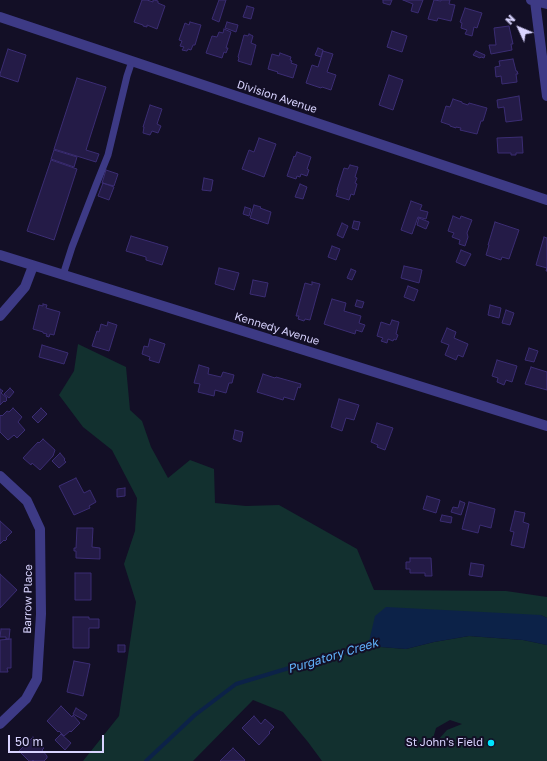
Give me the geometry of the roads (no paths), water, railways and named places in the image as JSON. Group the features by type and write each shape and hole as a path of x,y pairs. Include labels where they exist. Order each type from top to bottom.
{"street":[{"path":"547,4 533,1 547,96"},
{"name":"Division Avenue","path":"0,17 547,200"},
{"name":"Kennedy Avenue","path":"0,255 547,426"},
{"path":"0,316 25,287 32,266"},
{"name":"Barrow Place","path":"0,476 27,501 40,529 41,614 37,679 26,699 0,724"}],"lane":[{"path":"63,275 72,247 108,155 132,61"}],"water":[{"path":"386,607 541,615 547,618 547,645 523,640 469,636 406,649 368,646 375,616"}],"waterway":[{"name":"Purgatory Creek","path":"146,761 195,715 236,684 371,645"}],"place":[{"name":"St John's Field","path":"491,743"}]}
